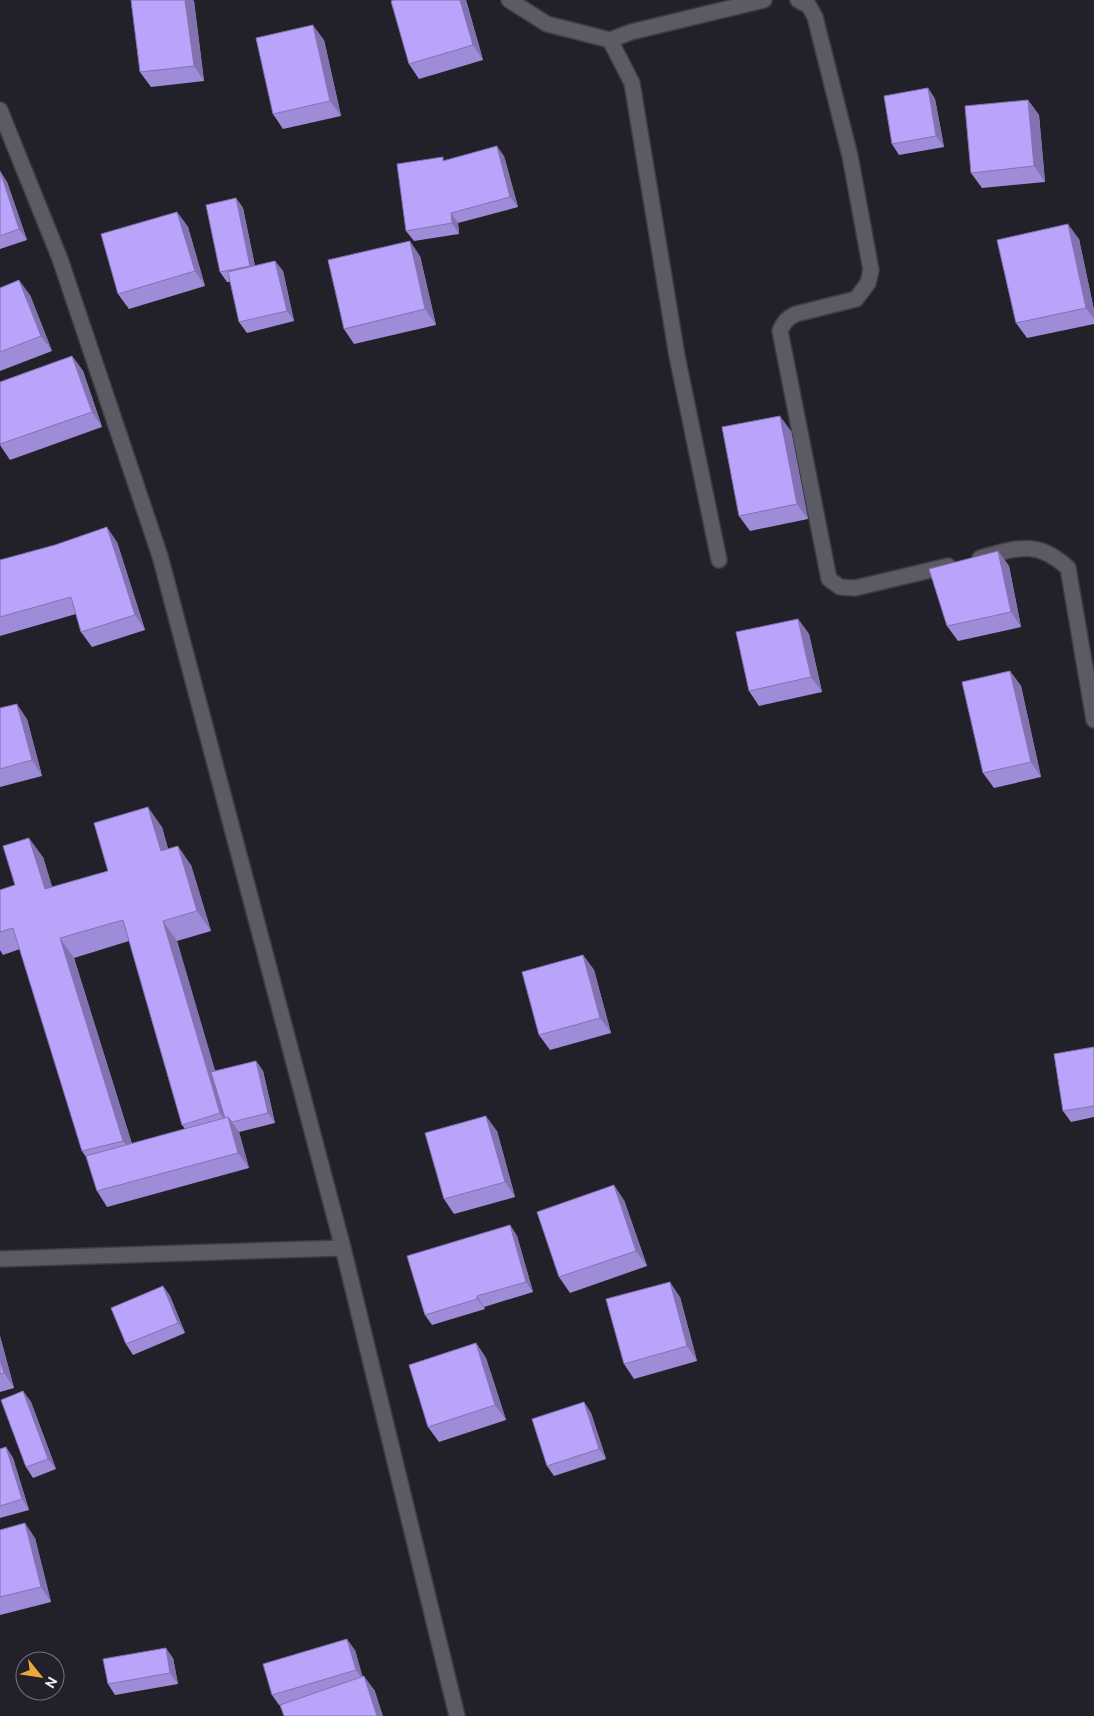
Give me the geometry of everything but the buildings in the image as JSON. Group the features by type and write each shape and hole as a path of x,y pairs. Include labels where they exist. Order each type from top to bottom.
{"street":[{"path":"509,0 547,24 610,40 631,32 764,0"},
{"path":"798,0 809,6 815,17 850,156 871,270 868,284 856,299 788,317 780,331 829,579 840,586 855,588 1021,547 1056,556 1068,568 1094,720"},
{"path":"610,40 632,83 677,356 719,560"},
{"path":"0,110 60,260 160,556 343,1248 457,1716"},
{"path":"0,1259 343,1248"}]}
